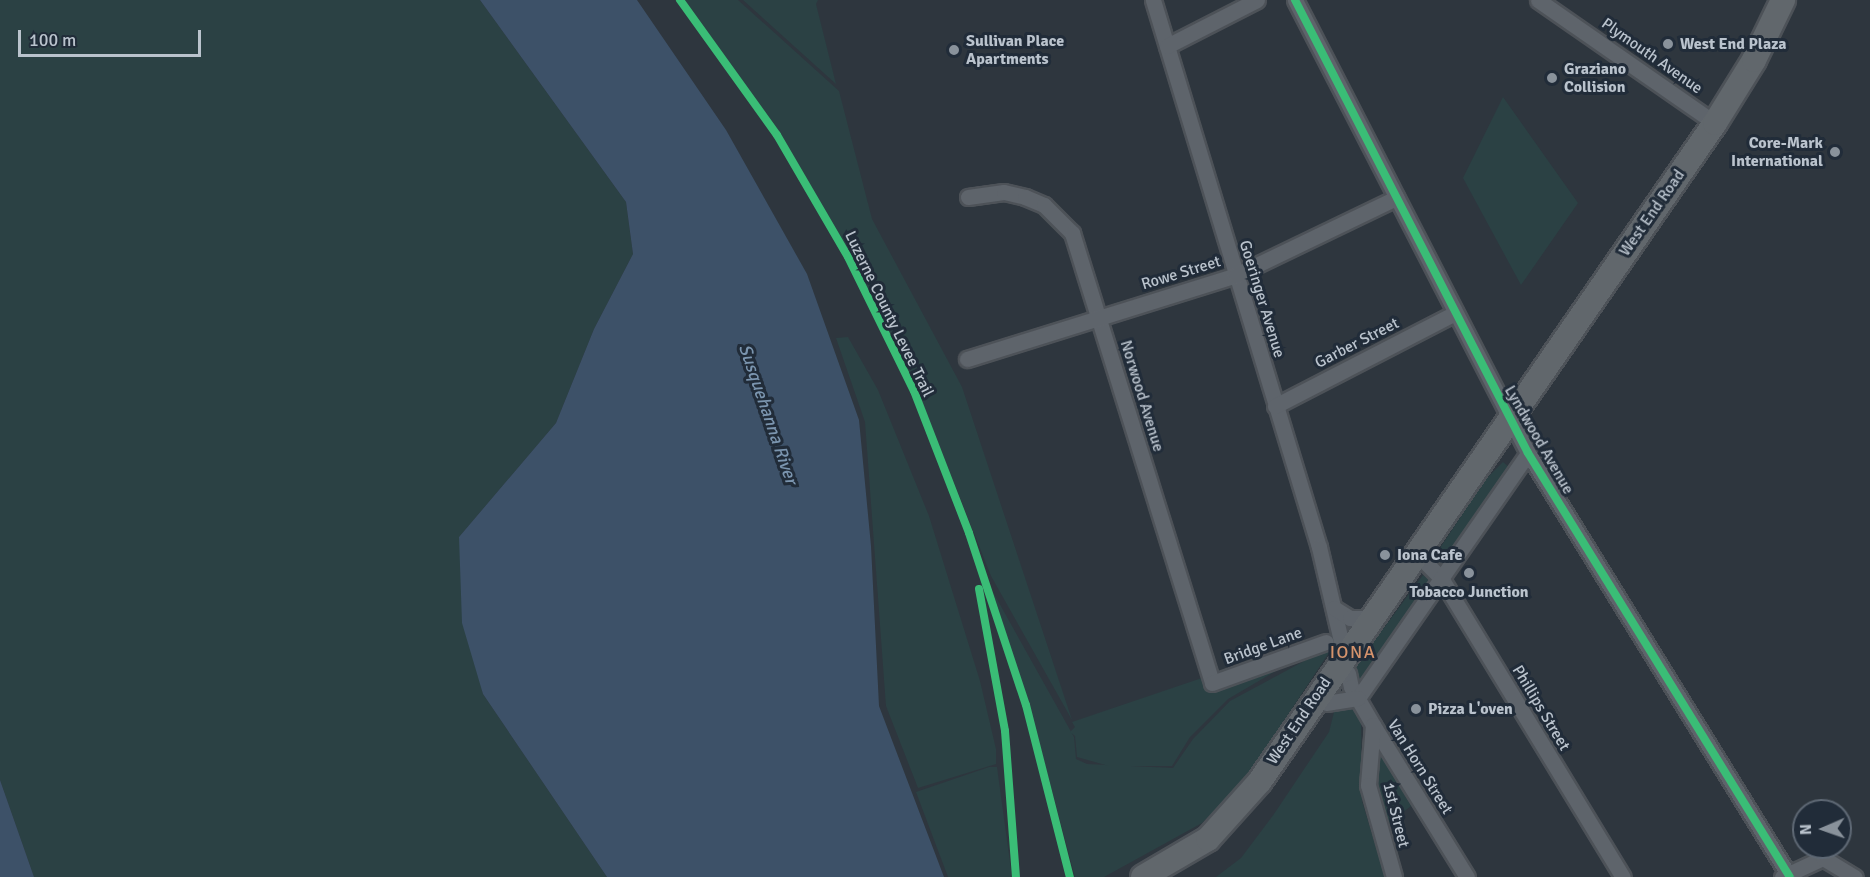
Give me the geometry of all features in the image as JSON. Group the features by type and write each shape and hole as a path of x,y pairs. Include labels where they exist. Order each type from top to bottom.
{"main road":[{"name":"West End Road","path":"1143,877 1187,854 1230,819 1339,656 1369,618 1715,123 1754,60 1783,0"},
{"name":"West End Road","path":"1180,877 1238,828 1326,703 1339,656 1433,570 1493,459 1509,418"}],"street":[{"name":"Goeringer Avenue","path":"1153,0 1334,608 1339,656"},
{"path":"1167,46 1257,0"},
{"name":"Lyndwood Avenue","path":"1295,0 1528,453 1787,876"},
{"name":"Plymouth Avenue","path":"1538,0 1715,123"},
{"name":"Norwood Avenue","path":"968,197 1004,192 1025,197 1044,205 1066,224 1099,317 1212,683"},
{"name":"Rowe Street","path":"967,358 1236,275 1396,198"},
{"name":"Garber Street","path":"1275,406 1455,313"},
{"name":"West End Road","path":"1358,698 1433,570 1528,453"},
{"name":"Phillips Street","path":"1433,570 1623,877"},
{"path":"1334,608 1350,618 1369,618"},
{"name":"Bridge Lane","path":"1212,683 1339,656"},
{"name":"Van Horn Street","path":"1339,656 1373,725 1467,877"},
{"path":"1326,703 1358,698"},
{"name":"1st Street","path":"1373,725 1368,785 1394,877"},
{"path":"1787,876 1823,858 1856,877"}],"green space":[{"path":"0,0 480,0 626,202 633,254 594,329 556,423 459,537 483,694 607,877 34,877 0,780"},
{"path":"685,0 738,0 839,91 872,219 962,387 1072,720 991,576 920,397 857,266 784,140"},
{"path":"743,0 818,0 816,4 836,84"},
{"path":"1503,97 1578,203 1521,285 1463,178"},
{"path":"848,337 878,390 929,516 980,681 996,749 996,764 918,788 886,706 865,422 836,338"},
{"path":"1503,462 1510,468 1448,558 1441,559 1438,551 1485,480"},
{"path":"1423,575 1431,581 1363,680 1356,679 1352,671"},
{"path":"993,592 1074,737 1076,759 1087,764 1173,768 1193,739 1230,701 1334,645 1244,781 1202,823 1104,877 1075,877 1035,727"},
{"path":"1274,666 1276,671 1228,699 1190,737 1172,766 1109,766 1077,757 1075,736 1070,732 1075,727 1072,722 1202,678 1208,692"},
{"path":"1352,706 1361,714 1362,801 1385,877 1216,877 1241,858 1274,814 1329,732 1335,708"},
{"path":"1381,754 1411,806 1385,826 1376,794 1375,764"},
{"path":"989,767 997,767 1012,877 948,877 916,792"}],"water":[{"name":"Susquehanna River","path":"480,0 637,0 726,130 807,274 859,420 871,546 879,706 944,877 607,877 483,694 462,623 459,537 556,423 594,329 633,254 626,202"},
{"path":"0,780 34,877 0,877"}],"cycle path":[{"name":"Luzerne County Levee Trail","path":"680,0 777,135 848,257 914,391 969,533 1026,705 1070,877"},
{"path":"1295,0 1528,453 1790,877"},
{"path":"979,589 1005,731 1016,877"}],"place":[{"name":"West End Plaza","path":"1668,44"},
{"name":"Sullivan Place Apartments","path":"954,50"},
{"name":"Graziano Collision","path":"1552,78"},
{"name":"Core-Mark International","path":"1835,152"},
{"name":"Iona Cafe","path":"1385,555"},
{"name":"Tobacco Junction","path":"1469,573"},
{"name":"Pizza L'oven","path":"1416,709"}],"district":[{"name":"IONA","path":"1353,652"}]}
